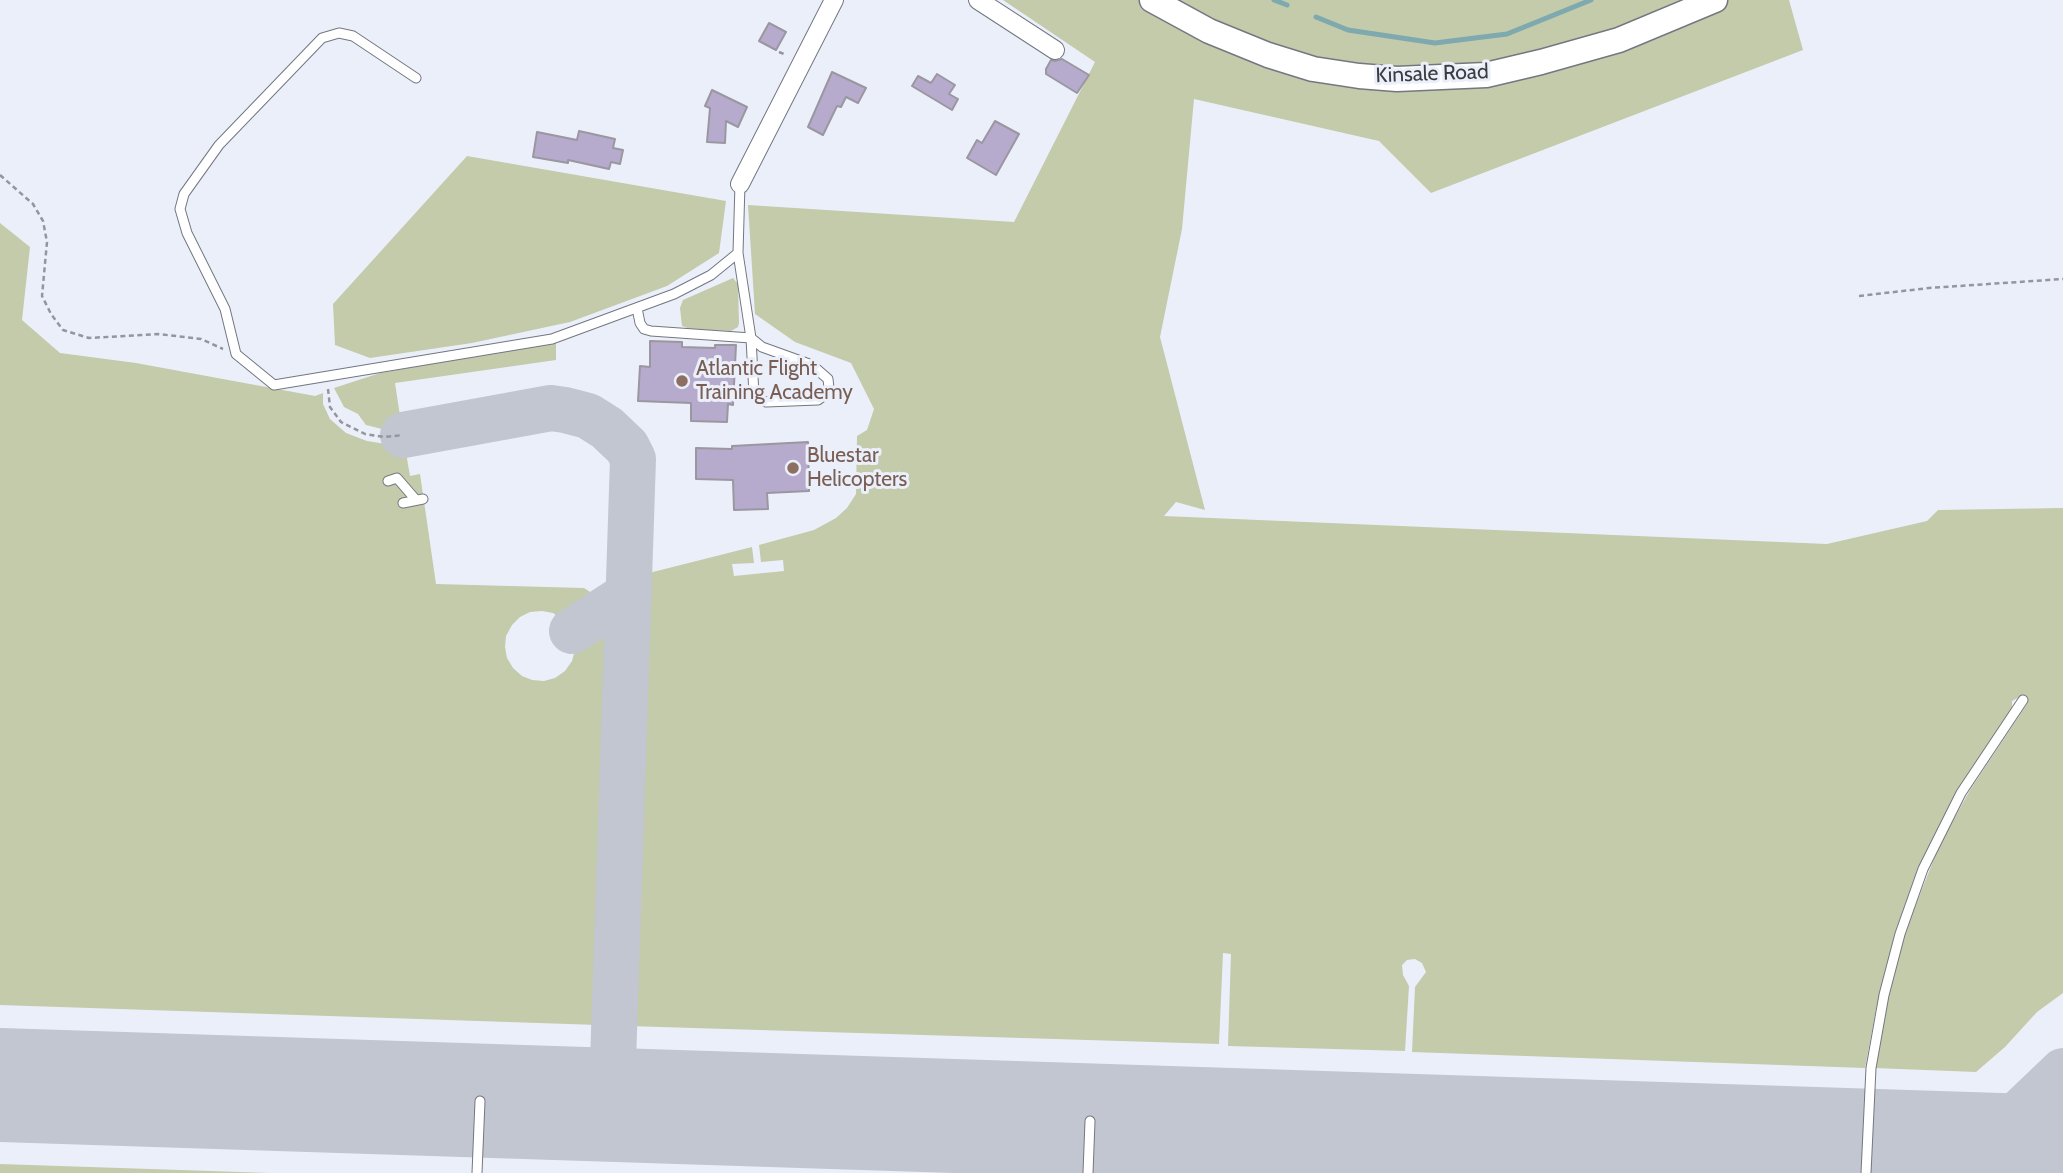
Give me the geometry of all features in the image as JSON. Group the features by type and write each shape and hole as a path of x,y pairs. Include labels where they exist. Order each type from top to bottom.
{"main road":[{"name":"Kinsale Road","path":"1152,0 1209,30 1268,55 1313,69 1397,79 1486,75 1541,62 1619,40 1715,0"}],"street":[{"path":"740,184 834,0"},
{"path":"978,0 1055,50"}],"lane":[{"path":"416,78 353,36 339,33 322,38 219,145 184,194 180,209 187,233 225,309 236,354 274,385 552,339 674,294 711,275 738,253"},
{"path":"637,308 644,329 751,338 762,347 813,365 828,379 829,388 826,394 818,400 766,402 754,395 751,338 738,253 740,184"},
{"path":"388,481 397,478 420,500 403,503"},
{"path":"1866,1173 1871,1068 1884,995 1900,934 1923,869 1961,793 2022,700"},
{"path":"477,1173 480,1101"},
{"path":"1088,1173 1090,1121"}],"path":[{"path":"0,175 33,204 43,221 47,242 42,296 63,330 89,338 158,334 201,339 236,354"},
{"path":"1859,296 1929,288 2063,279"},
{"path":"329,376 330,407 341,422 365,434 403,436"}],"green space":[{"path":"1003,0 1789,0 1803,50 1431,193 1379,141 1194,99 1182,229 1160,337 1205,510 1176,502 1164,516 1827,544 1927,521 1938,510 2063,508 2063,993 2037,1012 2005,1047 1976,1072 1874,1068 1890,988 1908,924 1940,844 1970,790 2027,704 2028,698 2023,695 2012,701 2012,709 1956,797 1929,847 1890,954 1865,1068 1412,1052 1415,987 1426,972 1422,963 1415,959 1407,960 1402,965 1403,975 1409,986 1405,1051 1228,1046 1231,954 1223,953 1219,1044 628,1026 645,574 752,547 754,563 732,564 734,576 784,571 783,560 761,562 759,545 814,530 836,518 847,508 856,494 857,436 867,430 874,409 851,363 795,342 755,314 748,205 1014,222 1095,62"},
{"path":"467,156 726,201 719,253 667,286 570,322 472,343 370,358 335,345 333,304"},
{"path":"0,223 30,247 22,320 60,353 136,363 315,396 323,393 323,404 330,419 346,433 367,441 386,444 404,441 410,476 420,474 436,584 584,588 604,601 567,623 553,613 530,612 512,625 506,636 505,647 507,658 522,676 544,681 565,671 575,650 574,638 580,633 611,614 615,624 598,1025 0,1005"},
{"path":"733,278 738,284 738,327 731,331 690,329 682,326 680,308 683,300"},
{"path":"556,343 556,360 395,383 402,429 382,429 366,425 358,414 344,407 334,388 380,373"},
{"path":"0,1164 270,1173 0,1173"}],"building":[{"path":"769,23 786,32 776,50 759,41"},
{"path":"1062,59 1089,75 1077,93 1046,74 1051,60"},
{"path":"832,72 866,88 858,103 846,97 841,107 837,106 823,135 808,127"},
{"path":"937,74 955,85 949,94 958,99 952,110 912,86 918,76 931,83"},
{"path":"712,90 747,107 738,127 726,121 725,143 707,142 710,108 705,106"},
{"path":"995,121 1019,134 996,175 967,158 977,140 982,143"},
{"path":"579,131 615,139 613,148 623,150 620,164 611,162 609,169 568,160 568,163 533,157 537,132 577,140"},
{"path":"650,341 682,342 682,347 715,348 715,345 736,345 733,405 728,404 727,422 691,421 691,403 638,401 640,366 650,367"},
{"path":"808,442 809,491 767,493 768,509 734,510 733,480 696,479 696,448 732,449 732,446"}],"waterway":[{"path":"1274,0 1287,5"},
{"path":"1316,17 1348,30 1435,43 1507,34 1591,0"}],"taxiway":[{"path":"403,435 551,408 588,416 607,428 627,447 633,459 613,1062 618,1078 629,1093 654,1106"},
{"path":"572,631 629,594"},
{"path":"567,1103 589,1092 601,1081 613,1062"},
{"path":"1954,1149 2020,1112 2063,1071"},
{"path":"2006,1151 2041,1159 2063,1172"}],"runway":[{"path":"0,1085 2063,1152"}],"place":[{"name":"Atlantic Flight Training Academy","path":"682,381"},
{"name":"Bluestar Helicopters","path":"793,468"}]}
